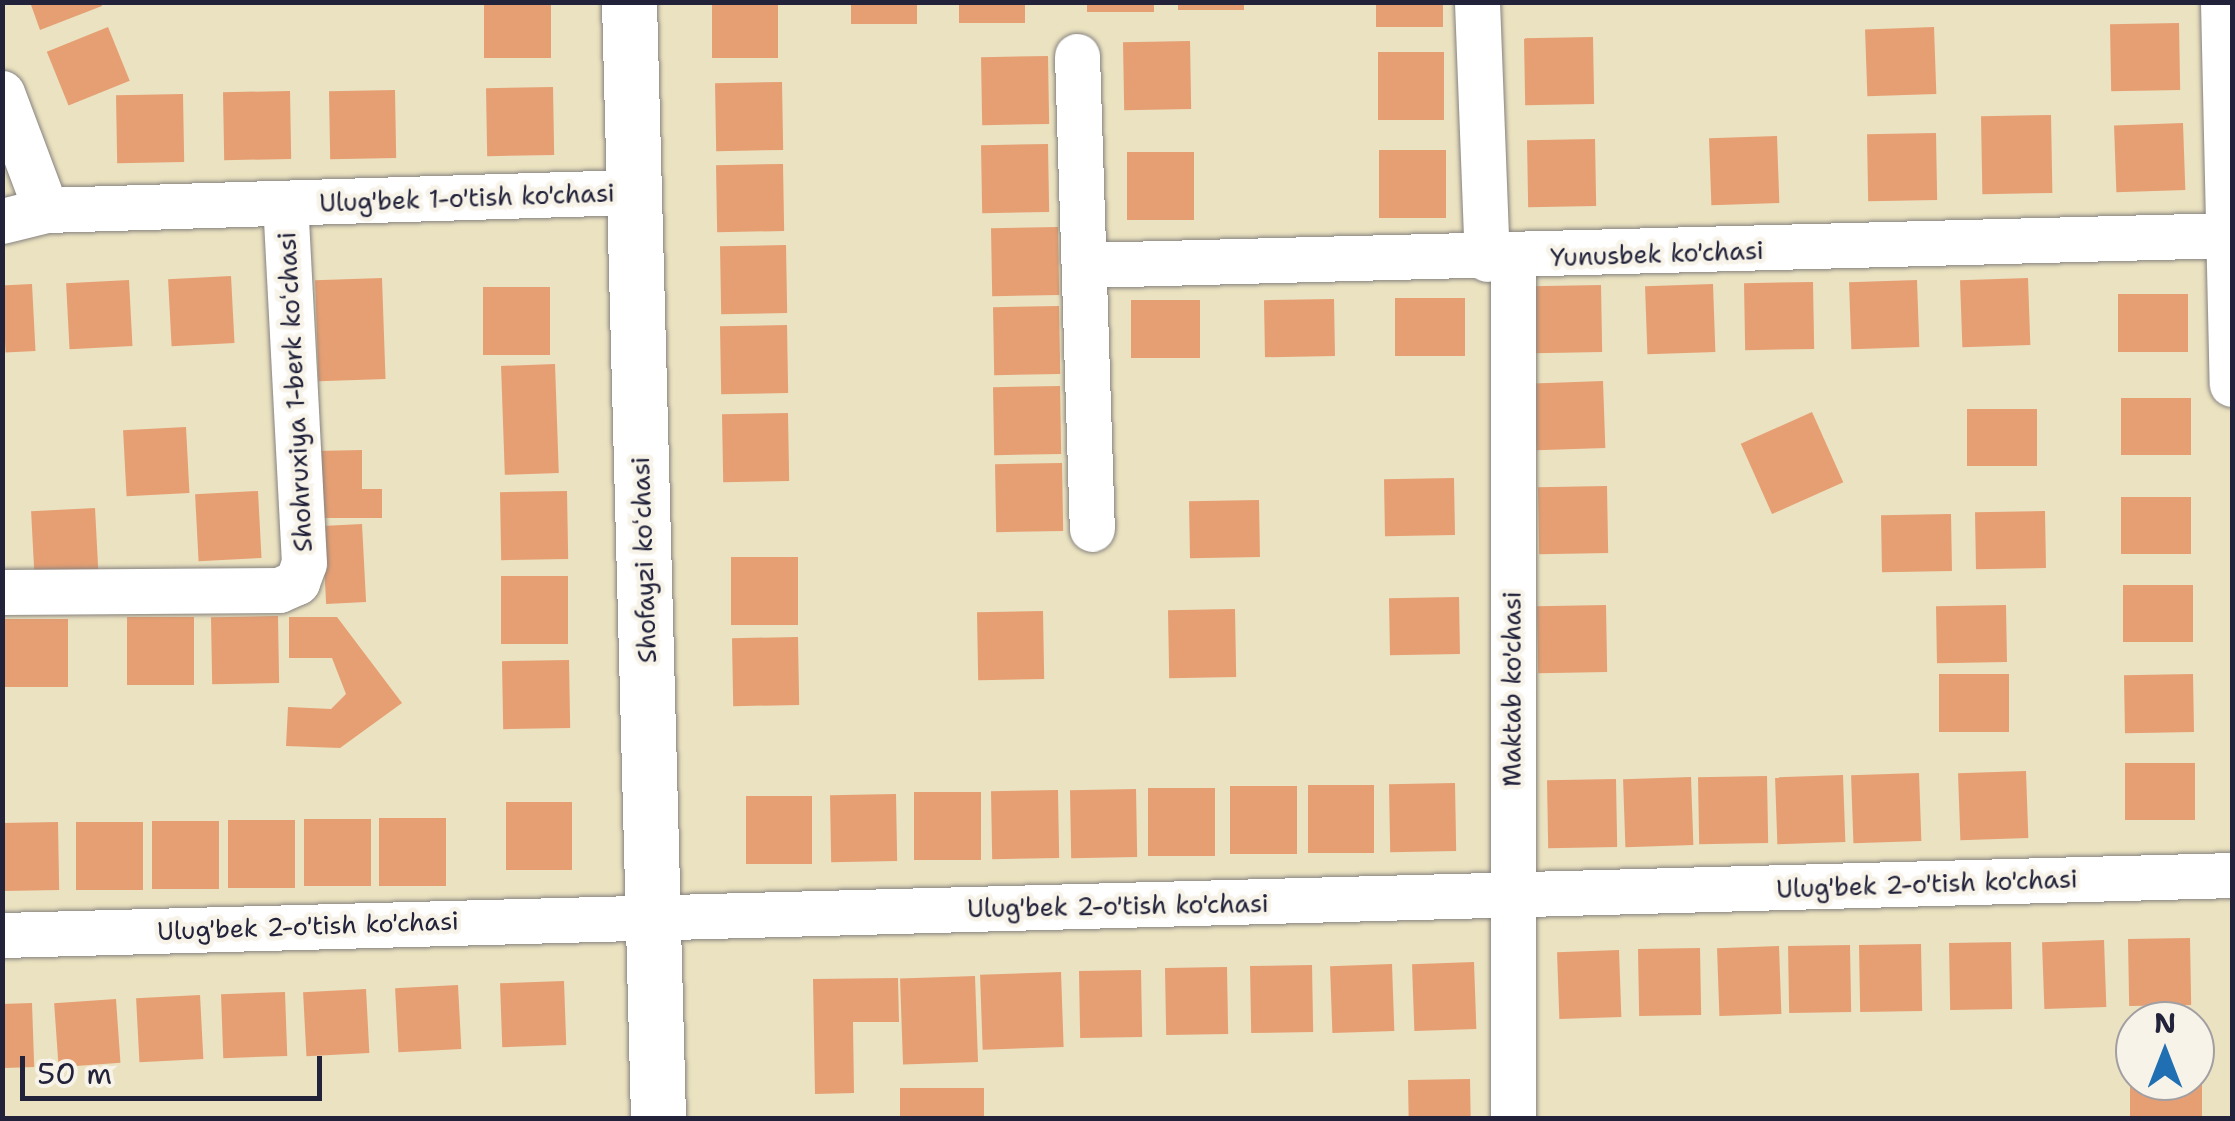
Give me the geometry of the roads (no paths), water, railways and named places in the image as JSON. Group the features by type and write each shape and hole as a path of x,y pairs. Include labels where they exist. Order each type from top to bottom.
{"street":[{"name":"Shofayzi koʻchasi","path":"629,2 658,1118"},
{"name":"Maktab ko'chasi","path":"1477,2 1500,259 1514,1118"},
{"path":"2223,2 2232,384"},
{"path":"1077,56 1092,529"},
{"path":"2,93 46,210"},
{"name":"Ulug'bek 1-o'tish ko'chasi","path":"2,221 46,210 633,192"},
{"name":"Shohruxiya 1-berk koʻchasi","path":"2,592 279,590 296,582 304,564 285,204"},
{"name":"Yunusbek ko'chasi","path":"1086,266 1500,259 2228,235"},
{"name":"Ulug'bek 2-o'tish ko'chasi","path":"2,935 2232,875"}]}
